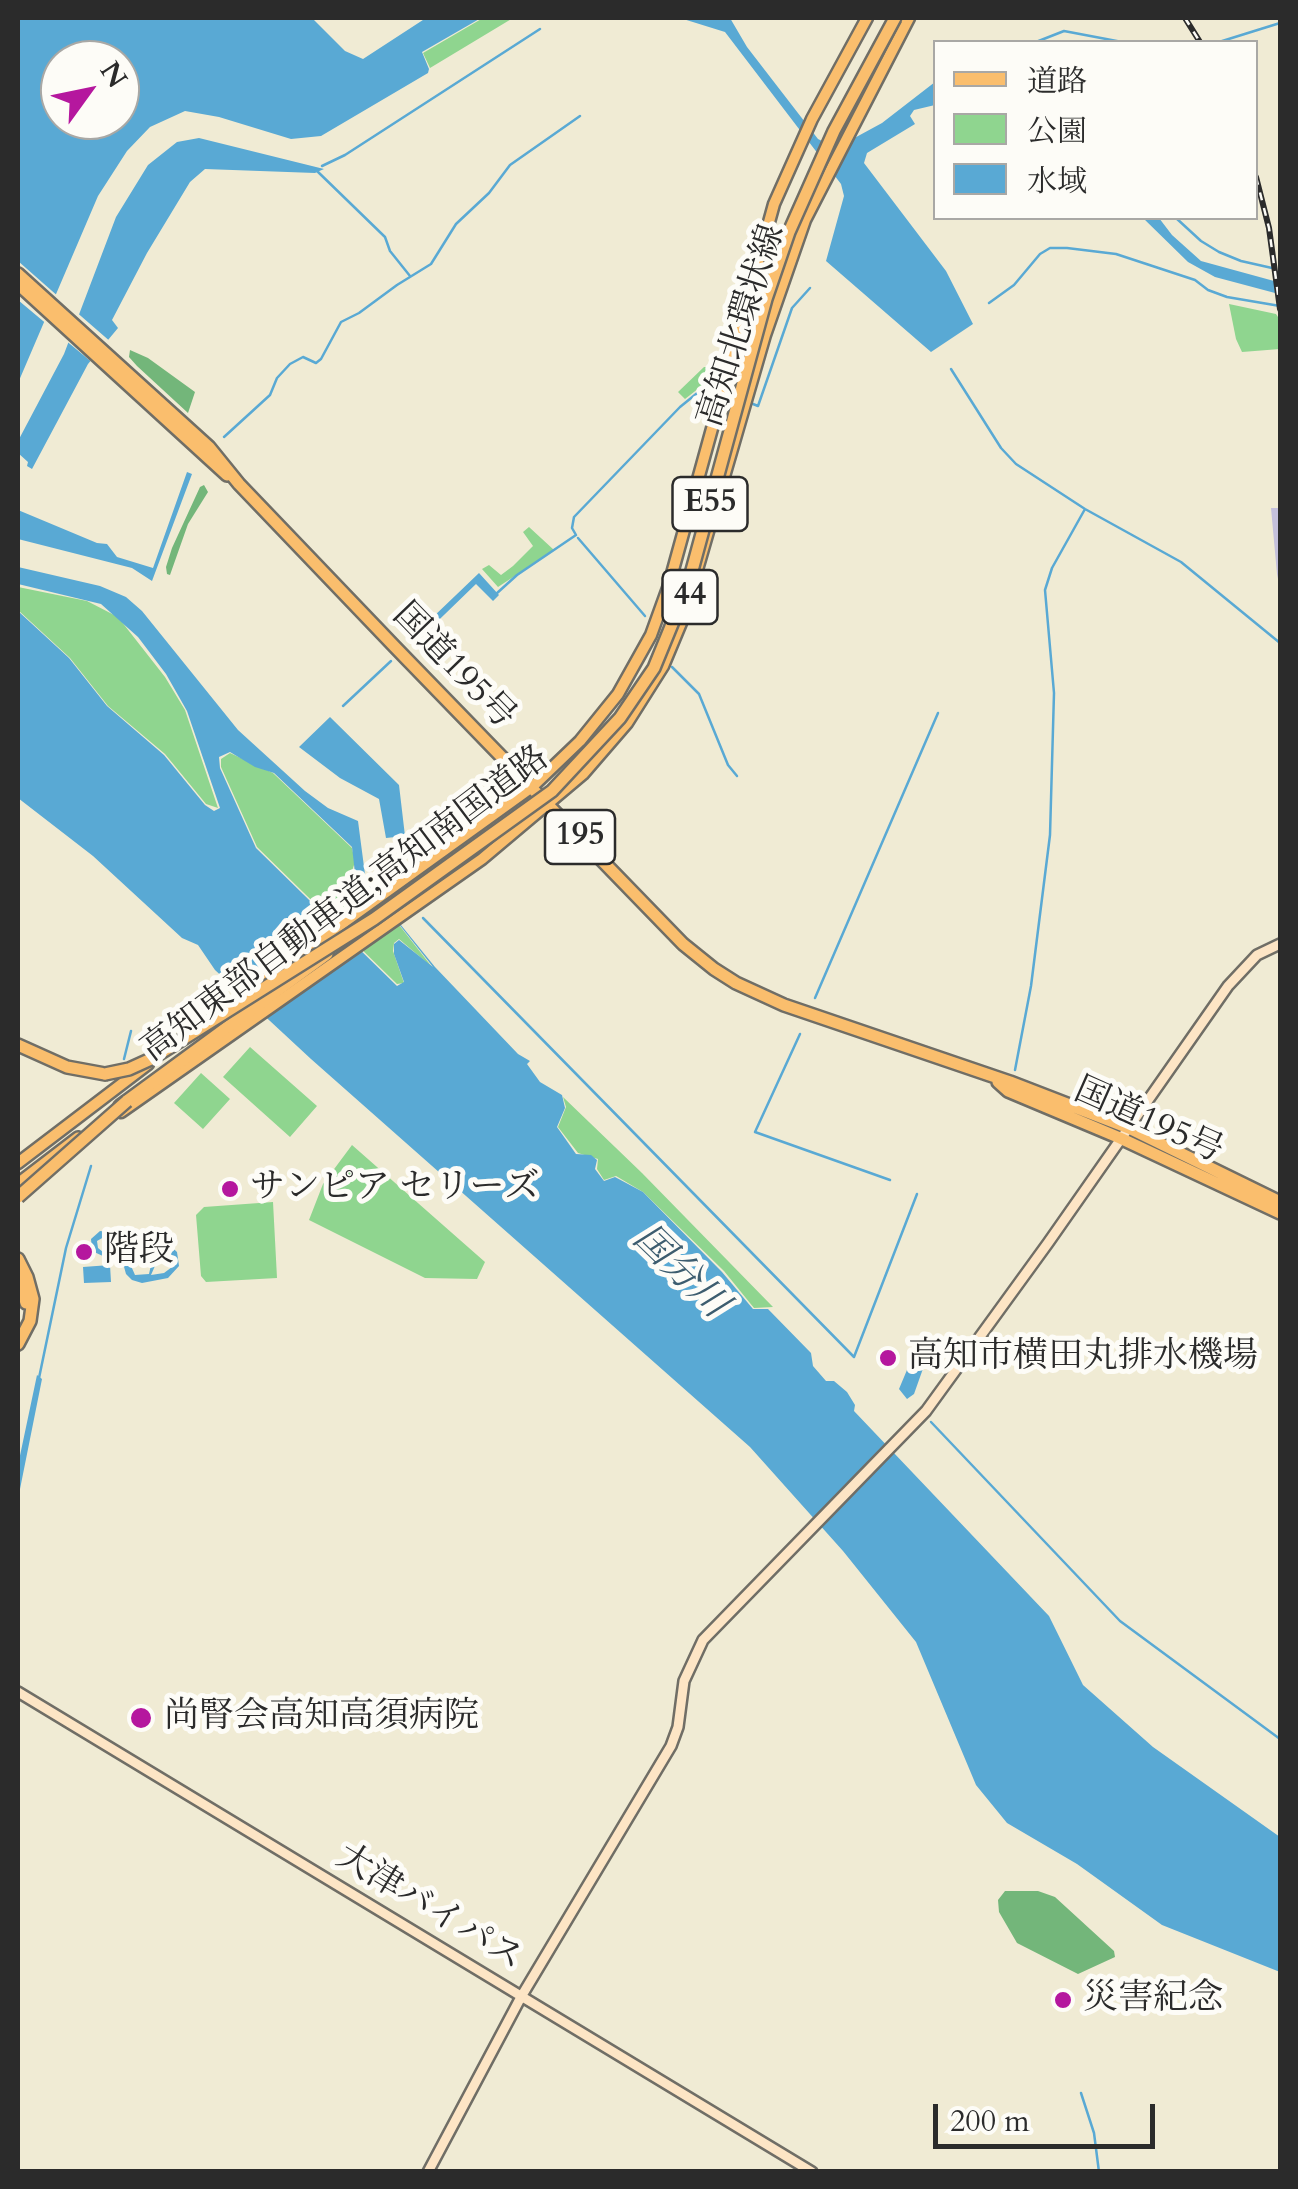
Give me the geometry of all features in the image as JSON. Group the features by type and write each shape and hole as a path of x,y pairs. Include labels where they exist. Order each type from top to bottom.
{"highway":[{"name":"高知東部自動車道;高知南国道路","path":"18,1184 127,1101 398,909 552,791 620,718 654,668 688,585 766,299 789,232 834,131 895,18"},
{"name":"国道195号","path":"18,274 212,464 238,484 684,944 736,983 784,1005 995,1079 1008,1091 1125,1133 1280,1202"},
{"name":"国道195号","path":"18,284 108,359"},
{"path":"18,1045 67,1067 92,1073 129,1069 398,909"},
{"path":"18,1195 127,1101"},
{"name":"国道195号","path":"1125,1133 1280,1214"},
{"path":"18,1260 33,1299 30,1321 18,1344"},
{"path":"18,1275 26,1304 18,1331"}],"main road":[{"name":"高知北環状線","path":"18,1163 532,787 595,724 618,694 651,635 668,588 761,242 800,144 867,18"},
{"name":"高知北環状線","path":"18,1195 122,1112 251,1022 398,909 482,859 550,806 621,732 673,643 692,592 788,264 848,130 909,18"}],"street":[{"path":"428,2172 521,1997 671,1746 678,1728 684,1681 694,1654 714,1628 901,1438 946,1386 1240,970 1268,947 1280,944"},
{"name":"大津バイパス","path":"18,1692 812,2172"}],"shaded area":[{"path":"1271,508 1280,508 1280,589 1277,574"}],"green space":[{"path":"483,18 513,18 430,68 423,53"},
{"path":"1229,304 1276,314 1280,320 1280,349 1242,352"},
{"path":"130,350 148,358 195,392 188,413 137,366 129,357"},
{"path":"704,367 710,367 708,381 685,399 678,392"},
{"path":"204,485 208,492 188,524 170,575 167,574 172,548"},
{"path":"529,527 554,550 498,587 482,569 489,565 501,575 513,566 533,546 523,532"},
{"path":"18,587 87,601 118,617 165,677 185,710 218,808 206,804 165,754 108,706 70,658 18,610"},
{"path":"230,753 273,773 352,848 354,884 367,884 432,967 399,939 393,951 404,983 397,984 257,847 221,767 221,759"},
{"path":"250,1047 317,1106 290,1137 223,1077"},
{"path":"201,1073 230,1099 203,1129 174,1103"},
{"path":"563,1097 773,1307 754,1308 724,1271 643,1192 616,1176 604,1180 597,1169 598,1159 578,1153 558,1127 566,1107"},
{"path":"352,1145 485,1262 477,1279 425,1278 309,1220 323,1184"},
{"path":"273,1202 277,1278 206,1282 201,1276 196,1215 204,1207"},
{"path":"1005,1891 1038,1891 1055,1897 1114,1951 1115,1957 1078,1974 1017,1943 999,1912 998,1900"}],"water":[{"path":"18,18 312,18 345,51 363,59 426,18 481,18 422,52 428,73 321,136 291,139 185,111 150,127 140,137 140,40 40,40 40,140 138,140 98,196 18,383"},
{"path":"680,18 730,18 747,47 818,139 836,148 882,123 933,84 933,105 914,110 910,116 915,124 867,153 864,163 946,271 973,324 931,352 826,261 844,196 841,184 725,32"},
{"path":"199,138 324,169 315,173 205,169 190,182 112,320 118,328 88,364 32,469 18,453 18,441 64,354 116,217 148,165 177,142"},
{"path":"1145,220 1161,220 1201,261 1274,281 1275,293 1215,277 1188,262"},
{"path":"187,472 192,474 152,581 132,568 18,539 18,510 107,544 117,557 153,568"},
{"name":"国分川","path":"18,567 100,586 126,597 142,611 238,730 305,791 328,808 358,821 366,882 435,967 518,1054 530,1061 527,1064 540,1082 562,1095 565,1108 557,1127 576,1154 591,1155 597,1160 595,1169 604,1181 615,1177 643,1192 753,1309 768,1309 811,1353 813,1366 826,1381 834,1381 847,1392 855,1405 854,1411 1049,1616 1083,1685 1153,1747 1280,1837 1280,1972 1162,1925 1077,1864 1007,1823 976,1785 916,1642 843,1551 750,1447 311,1059 215,970 198,945 182,938 93,856 18,798 18,611 69,658 107,706 164,755 205,805 214,811 220,808 187,711 138,637 101,604 18,584","holes":["230,752 274,773 352,847 356,882 367,884 433,967 399,940 394,944 394,954 404,982 397,986 256,848 220,768 219,757"]},
{"path":"479,573 499,595 493,601 476,584 413,645 409,640"},
{"path":"330,717 399,785 405,836 386,838 379,799 340,778 299,747"},
{"path":"100,1231 165,1241 177,1252 179,1266 168,1278 142,1283 132,1280 121,1256 105,1257 92,1251 91,1239","holes":["104,1237 167,1249 172,1267 151,1275 158,1259 145,1252 141,1260 151,1265 149,1274 135,1275 125,1252 103,1252 97,1241"]},
{"path":"110,1265 111,1282 84,1283 83,1267"},
{"path":"912,1358 925,1363 914,1394 907,1399 899,1389"},
{"path":"37,1375 42,1379 18,1499 18,1465"}],"pier":[{"path":"18,261 60,298 49,326 18,300"},
{"path":"74,310 112,343 94,364 64,339"}],"waterway":[{"path":"1225,40 1280,23"},
{"path":"322,166 540,29"},
{"path":"1041,40 1064,31 1111,40"},
{"path":"224,437 270,395 277,378 290,364 303,357 316,363 341,322 431,264 456,224 489,193 510,165 580,116"},
{"path":"316,170 385,237 390,251 410,276"},
{"path":"1178,220 1219,252 1272,268"},
{"path":"989,303 1014,285 1040,254 1050,248 1067,248 1116,254 1195,280 1227,297 1280,306"},
{"path":"753,404 758,406 792,308 810,288"},
{"path":"951,369 1001,448 1016,464 1085,509 1181,562 1280,643"},
{"path":"496,594 576,535 572,528 574,517 680,407 701,390 709,393"},
{"path":"1015,1070 1031,986 1050,835 1054,693 1045,590 1052,568 1085,509"},
{"path":"578,538 645,616"},
{"path":"343,706 391,661"},
{"path":"672,667 699,694 728,765 737,776"},
{"path":"815,998 938,713"},
{"path":"423,918 854,1357 917,1194"},
{"path":"124,1059 131,1031"},
{"path":"800,1034 755,1132 890,1180"},
{"path":"39,1378 66,1248 91,1166"},
{"path":"931,1422 1120,1621 1280,1739"},
{"path":"1081,2093 1094,2133 1099,2172"}],"railway":[{"path":"1185,18 1199,40"},
{"path":"1258,185 1269,228 1280,309"}],"place":[{"name":"サンピア セリーズ","path":"230,1189"},
{"name":"階段","path":"84,1252"},
{"name":"高知市横田丸排水機場","path":"888,1358"},
{"name":"尚腎会高知高須病院","path":"141,1718"},
{"name":"災害紀念","path":"1063,2000"}]}
